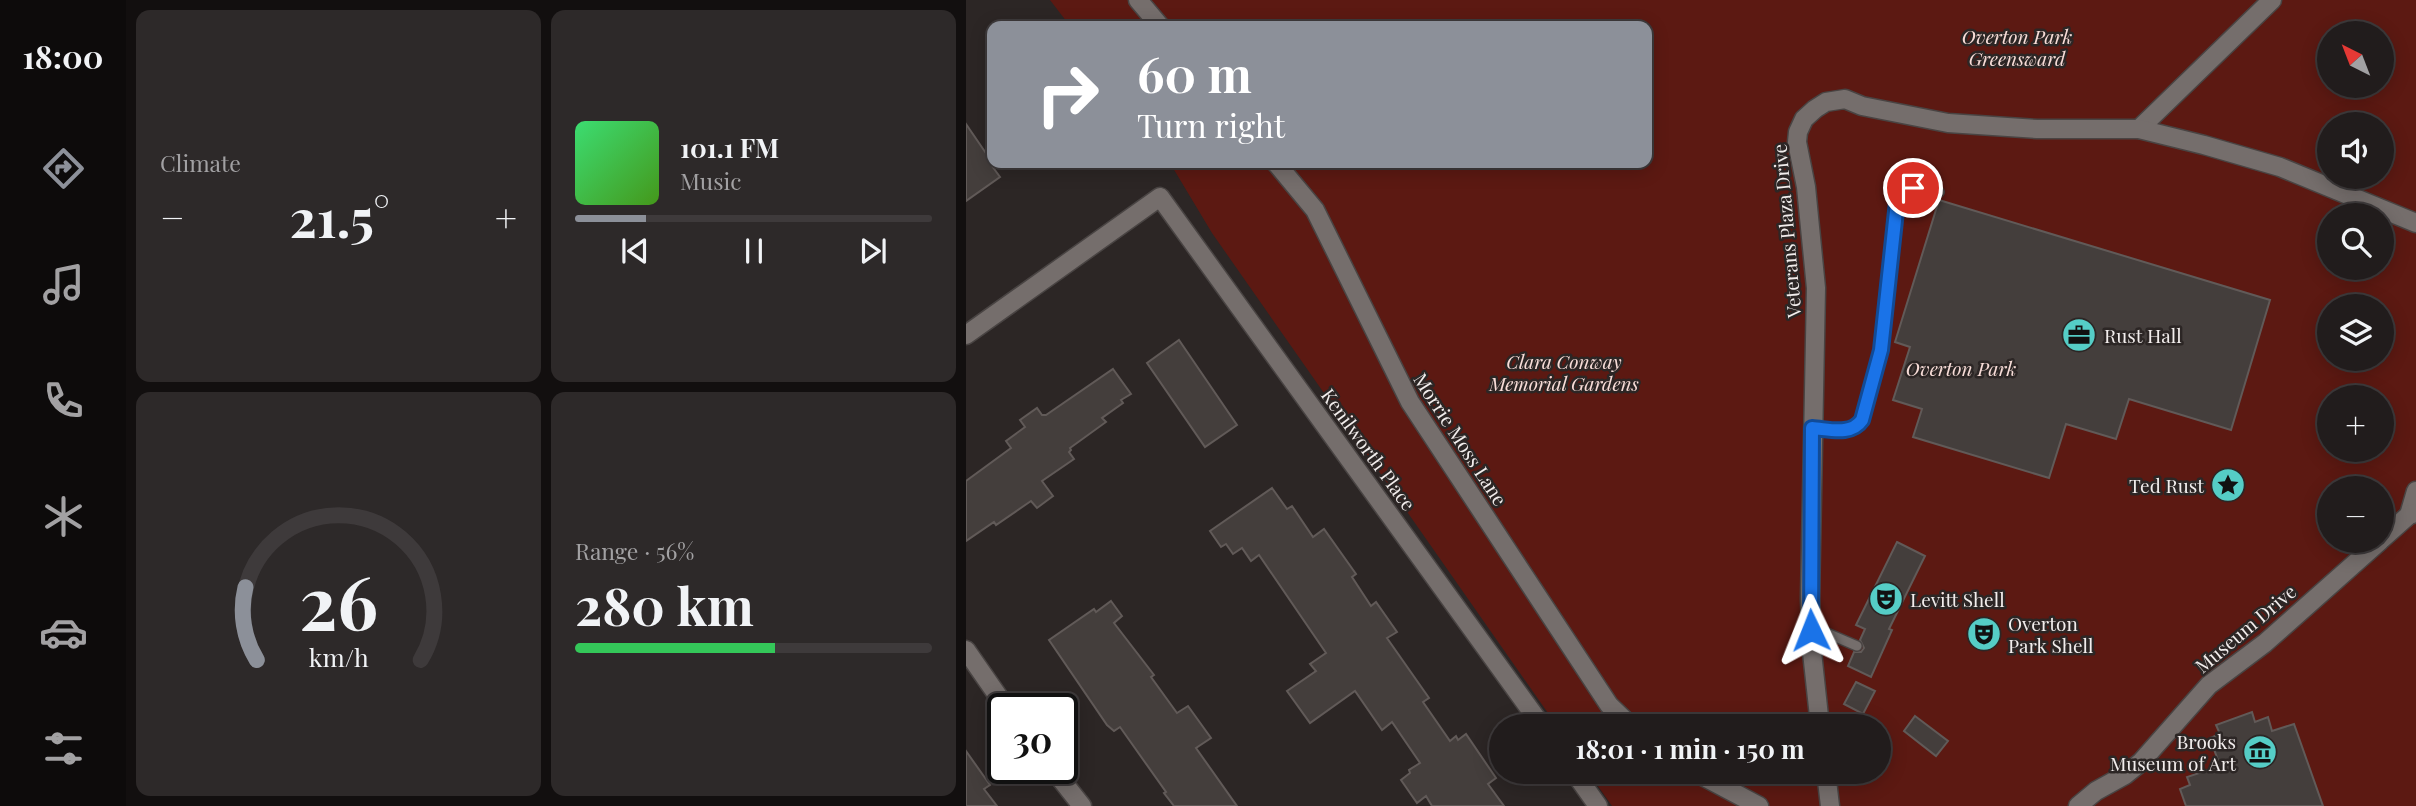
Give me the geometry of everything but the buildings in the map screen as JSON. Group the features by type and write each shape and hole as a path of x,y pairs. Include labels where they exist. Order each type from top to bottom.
{"street":[{"path":"2139,130 2272,0"},
{"path":"1139,1 1156,21"},
{"name":"Veterans Plaza Drive","path":"1819,714 1811,630 1816,288 1806,187 1797,142 1804,119 1810,114 1826,102 1845,99 1863,106 1948,123 2037,129 2139,130 2280,167 2416,223"},
{"name":"Morrie Moss Lane","path":"1280,168 1315,210 1410,402 1609,705 1618,714"},
{"name":"Kenilworth Place","path":"966,335 1160,197 1533,714"},
{"path":"2413,514 2416,492"},
{"name":"Museum Drive","path":"2394,529 2413,514"},
{"name":"Museum Drive","path":"2078,806 2141,762 2209,685 2266,643 2366,553"},
{"path":"966,650 996,693"},
{"path":"1065,784 1082,806"},
{"path":"1582,784 1598,806"},
{"path":"1718,784 1759,806"},
{"path":"1827,784 1830,806"}],"lane":[{"path":"1812,428 1846,430 1858,425 1862,420 1881,350 1897,202 1903,193 1913,188 1924,186 1939,192"},
{"path":"1811,630 1822,631 1857,646"}],"green space":[{"name":"Overton Park","path":"1050,0 2416,0 2416,806 1612,806 1596,784 1891,784 1891,714 1549,714 1212,233 1173,168 1652,168 1652,21 1066,21"}],"place":[{"name":"Rust Hall","path":"2079,335"},
{"name":"Ted Rust","path":"2228,485"},
{"name":"Levitt Shell","path":"1886,599"},
{"name":"Overton Park Shell","path":"1984,634"},
{"name":"Brooks Museum of Art","path":"2260,752"}],"route":[{"path":"1811,630 1812,428 1846,430 1858,425 1862,420 1881,350 1897,202 1903,193 1913,188"}],"park label":[{"name":"Overton Park Greensward","path":"2017,47"},
{"name":"Clara Conway Memorial Gardens","path":"1564,372"}]}
